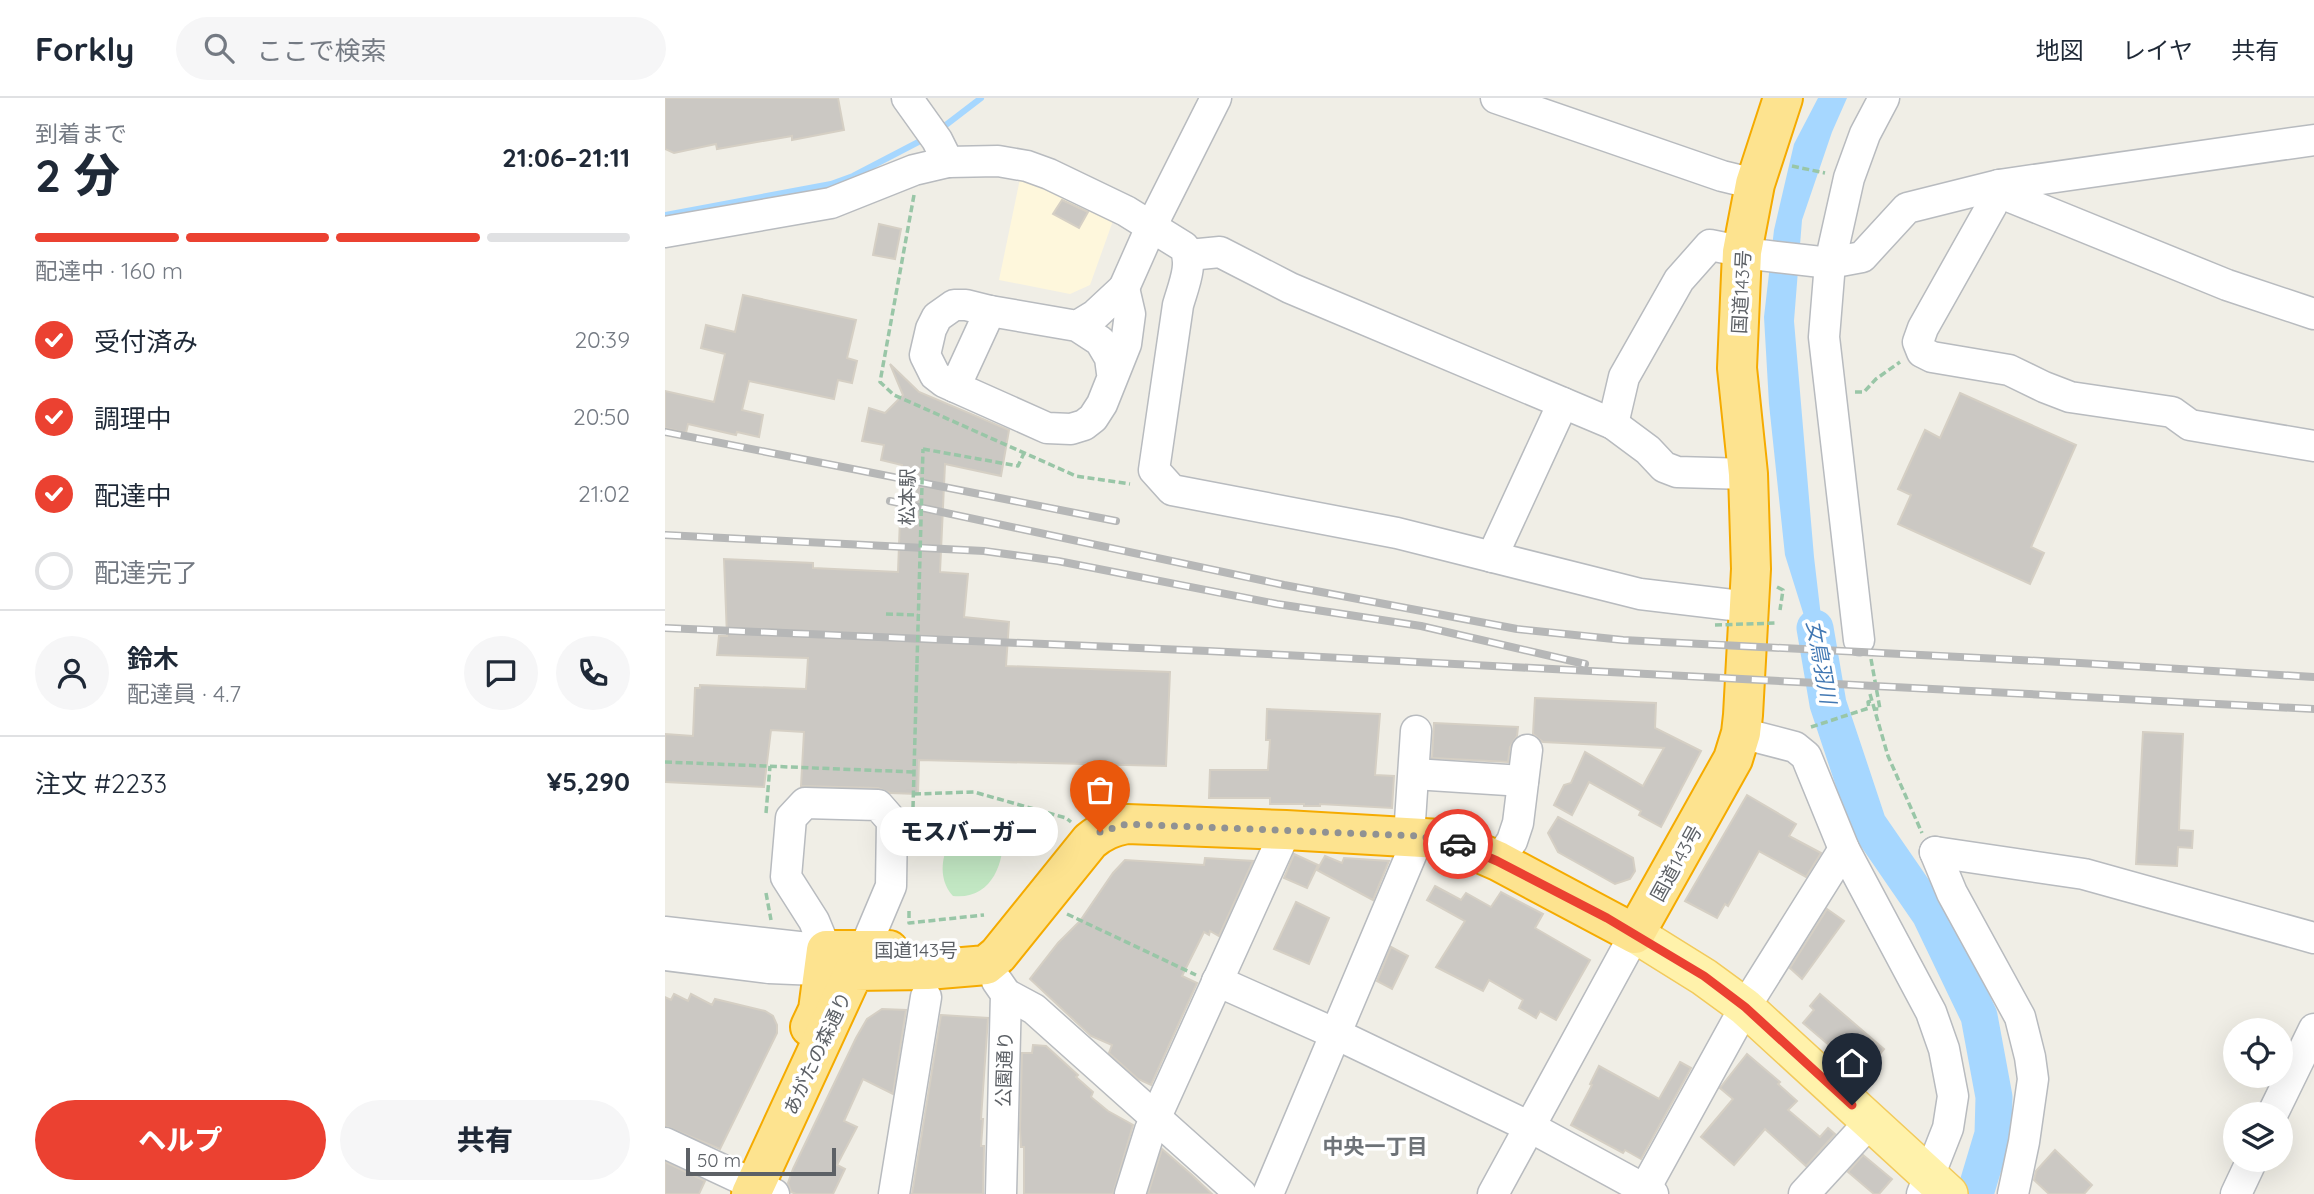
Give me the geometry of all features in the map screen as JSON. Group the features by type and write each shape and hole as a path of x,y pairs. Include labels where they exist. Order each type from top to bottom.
{"highway":[{"name":"国道143号","path":"1635,934 1733,759 1741,733 1763,615 1751,569 1748,474 1737,368 1751,253 1783,98"},
{"path":"993,954 1090,841 1100,832 1127,824 1440,839 1459,844 1497,861 1635,934"},
{"name":"国道143号","path":"842,961 993,954"},
{"name":"あがたの森通り","path":"751,1189 818,1010 842,961"}],"main road":[{"path":"1635,934 1704,976 1745,1007 1870,1122 1935,1188"}],"street":[{"path":"907,98 938,144 1049,174 1115,206 1184,247 1189,255 1186,278 1178,304 1154,470 1173,491 1397,533 1640,594 1763,615"},
{"path":"1077,326 1095,315 1124,288 1151,227 1216,98"},
{"path":"1496,98 1722,176 1769,174"},
{"path":"1859,640 1829,395 1824,337 1823,263 1856,153 1884,98"},
{"path":"1613,424 1624,377 1679,280 1710,245 1823,263 1862,257 1907,208 2000,185 2314,140"},
{"path":"665,232 831,203 914,170 938,144"},
{"path":"2000,185 2008,196 2227,285 2314,314"},
{"path":"2000,185 1985,219 1923,328 1918,342 1922,352 1932,357 2009,370 2070,397 2172,412 2190,425 2314,446"},
{"path":"1189,255 1220,252 1290,288 1613,424 1648,450 1664,467 1677,472 1748,474"},
{"path":"1112,373 1110,358 1100,341 1077,326 966,305 954,305 937,317 931,329 925,355 935,374 955,387 1047,428 1072,429 1084,425 1093,418 1102,404 1112,373 1126,344 1130,314 1124,288"},
{"path":"955,387 990,311"},
{"path":"1492,557 1563,404"},
{"path":"1741,733 1795,747 1806,756 1844,849 1931,1012 1944,1049 1953,1096 1935,1188"},
{"path":"1268,1194 1336,1034 1414,836 1414,774 1419,735"},
{"path":"1497,861 1512,841 1518,823 1527,750"},
{"path":"1414,774 1523,781"},
{"path":"805,803 878,805 892,821 891,886 842,961 786,877 791,818 805,803"},
{"path":"1130,1194 1156,1118 1286,830"},
{"path":"1216,983 1336,1034 1529,1127 1647,1192 1745,1007 1844,849"},
{"path":"1935,852 2084,874 2314,938"},
{"path":"1935,852 1952,893 2020,1017 2027,1044 2033,1079 2013,1194"},
{"path":"665,932 842,961"},
{"path":"1493,1194 1635,934"},
{"path":"993,954 1034,1009 1241,1194"},
{"name":"公園通り","path":"993,954 1001,1194"},
{"path":"665,955 769,968 842,961"},
{"path":"894,1194 926,997"},
{"path":"2278,1102 2314,1029"},
{"path":"1804,1194 1870,1122"},
{"path":"665,1143 751,1189"},
{"path":"2236,1194 2246,1172"}],"path":[{"path":"1769,174 1832,174"},
{"path":"1829,395 1864,391 1875,379 1903,360 1922,352"},
{"name":"松本駅","path":"913,817 923,449 1018,466 1024,453"},
{"path":"886,614 918,615"},
{"path":"1716,625 1763,615"},
{"path":"1806,728 1871,709 1880,709 1867,641 1859,640"},
{"path":"1870,694 1871,709 1900,787 1935,852"},
{"path":"665,762 915,772"},
{"path":"914,794 974,792 1072,822"},
{"path":"909,900 909,923 993,954"},
{"path":"1065,913 1216,983"}],"shaded area":[{"path":"1021,174 1114,218 1090,285 1070,294 999,280"}],"green space":[{"path":"980,816 993,819 1003,831 998,867 986,886 977,892 966,896 953,896 943,875 946,850 959,829"}],"water":[{"path":"1818,98 1847,98 1832,132 1802,220 1794,321 1814,557 1831,702 1785,555 1769,404 1764,317 1774,230 1794,144"}],"building":[{"path":"665,98 838,98 844,130 792,140 792,136 717,149 716,144 674,153 665,149"},
{"path":"1062,200 1088,212 1079,228 1053,214"},
{"path":"879,224 901,229 895,259 873,255"},
{"path":"743,295 856,320 847,358 857,361 852,383 838,380 834,399 749,381 742,410 763,415 759,437 737,432 736,435 688,424 686,433 665,428 665,391 714,402 725,354 701,348 706,325 735,332"},
{"path":"890,364 919,392 1009,430 1001,476 945,464 940,572 968,574 964,617 1009,622 1006,666 1170,672 1166,766 919,760 918,794 890,793 878,788 801,786 804,732 771,730 764,787 665,782 665,734 693,736 695,688 700,688 700,685 806,689 808,658 717,655 719,636 727,636 724,559 813,563 813,568 898,572 902,465 881,460 884,445 862,441 869,408 885,413 903,395"},
{"path":"1960,393 2076,445 2031,547 2044,553 2030,584 1898,524 1911,495 1898,489 1925,430 1940,438"},
{"path":"1535,698 1656,703 1655,728 1701,751 1661,827 1639,815 1641,811 1589,782 1572,815 1554,805 1564,785 1571,783 1585,752 1643,786 1664,748 1543,742 1533,734"},
{"path":"1267,709 1380,714 1375,775 1394,776 1392,808 1270,804 1270,798 1209,798 1210,770 1268,770 1270,740 1266,740"},
{"path":"1434,723 1518,727 1517,736 1510,747 1508,762 1432,758"},
{"path":"2143,732 2183,734 2179,830 2193,831 2192,848 2178,847 2177,866 2136,864"},
{"path":"1747,795 1796,824 1789,836 1821,853 1806,877 1759,851 1728,906 1725,904 1717,918 1685,901"},
{"path":"1558,817 1633,858 1635,871 1630,879 1615,884 1558,852 1548,833"},
{"path":"1294,854 1318,865 1307,888 1284,878"},
{"path":"1325,856 1342,863 1344,858 1389,861 1373,900 1317,870"},
{"path":"1205,858 1253,861 1219,936 1210,931 1209,935 1204,932 1182,976 1197,983 1151,1085 1138,1079 1109,1053 1112,1045 1091,1036 1030,979 1058,943 1080,921 1125,860 1204,865"},
{"path":"1435,886 1461,900 1466,893 1491,907 1501,892 1543,914 1535,928 1590,960 1556,1020 1540,1011 1536,1018 1519,1008 1523,1000 1489,980 1483,991 1436,967 1465,921 1427,900"},
{"path":"1296,902 1329,918 1309,964 1274,949"},
{"path":"1827,909 1844,921 1802,979 1790,968"},
{"path":"1391,947 1408,956 1392,989 1377,981"},
{"path":"674,994 688,1001 691,994 712,1005 715,999 765,1011 773,1016 777,1025 777,1033 720,1149 665,1126 665,997 671,1000"},
{"path":"1820,994 1884,1049 1863,1074 1803,1023 1814,1010 1810,1006"},
{"path":"882,1009 906,1010 893,1094 863,1079 844,1121 857,1127 837,1165 845,1169 833,1194 791,1192 788,1183 793,1169 856,1038 867,1019"},
{"path":"941,1015 988,1018 981,1119 981,1146 984,1146 983,1194 912,1194"},
{"path":"1033,1045 1046,1046 1093,1092 1091,1097 1108,1111 1133,1125 1113,1194 1024,1194 1024,1147 1021,1147 1020,1129 1022,1053 1032,1053"},
{"path":"1747,1054 1780,1082 1778,1084 1797,1101 1788,1110 1820,1137 1828,1128 1835,1134 1806,1166 1765,1129 1734,1165 1701,1137 1733,1099 1720,1088"},
{"path":"1680,1062 1691,1068 1641,1159 1625,1150 1623,1153 1571,1125 1599,1066 1659,1099"},
{"path":"1162,1149 1192,1175 1212,1194 1148,1194"},
{"path":"2055,1150 2092,1185 2084,1194 2049,1194 2034,1180 2036,1171"},
{"path":"1863,1155 1892,1179 1879,1194 1874,1194 1848,1172"},
{"path":"665,1162 705,1181 699,1194 665,1194"}],"waterway":[{"path":"938,131 981,98"},
{"path":"665,215 831,184 853,176 926,138"},
{"name":"女鳥羽川","path":"1815,628 1828,704 1868,824 1930,914 1979,1016 1994,1097 1993,1134 1975,1194"}],"railway":[{"path":"665,432 1116,521"},
{"path":"890,501 1284,585 1517,629 1623,640 2314,677"},
{"path":"665,535 984,551 1058,561 1277,604 1421,626 1585,664"},
{"path":"665,628 1208,651 2314,709"}],"way so far":[{"path":"1100,832 1127,824 1419,836 1458,844"}],"place":[{"name":"モスバーガー","path":"1100,832"}],"district":[{"name":"中央一丁目","path":"1375,1147"}],"route":[{"path":"1458,844 1497,861 1607,918 1704,976 1745,1007 1852,1105"}]}
